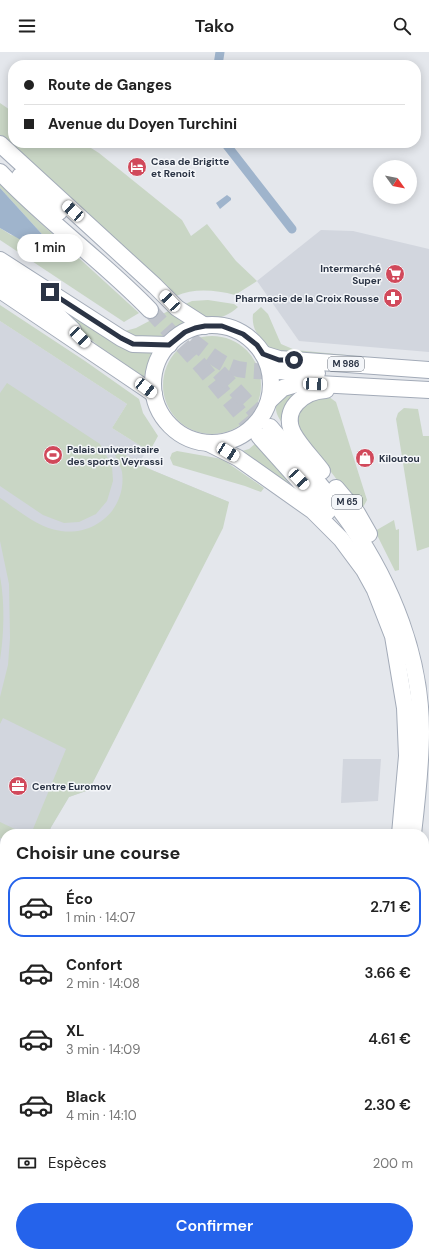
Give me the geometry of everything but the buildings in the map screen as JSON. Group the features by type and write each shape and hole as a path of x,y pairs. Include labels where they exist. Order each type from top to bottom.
{"main road":[{"path":"0,144 156,286 177,308 205,326"},
{"path":"0,155 37,194 77,227 154,307 127,286 22,196 0,172"},
{"path":"0,260 121,338 133,344 169,345"},
{"path":"0,275 51,309 98,356"},
{"path":"0,290 154,394"},
{"path":"205,326 222,326 236,330 249,338 263,354 271,374 269,402 262,417 248,432 229,441 208,443 187,438 174,430 162,415 154,394 153,381 156,368 161,356 169,345 185,332 205,326"},
{"name":"M 986","path":"263,354 279,360 429,370"},
{"path":"278,371 429,377"},
{"name":"M 986","path":"269,402 283,388 300,383 429,390"},
{"name":"M 65","path":"378,388 368,390 313,391 302,396 297,402 292,412 291,427 322,471 357,513 392,581 417,685 421,731 419,780 414,829"},
{"name":"M 65","path":"269,402 276,423 322,471"},
{"name":"M 65","path":"400,829 407,756 405,708 393,636 375,590 336,522 264,431 318,483 351,525 379,570 401,617"},
{"name":"M 65","path":"208,443 238,458 313,511 341,539 364,570"}],"shaded area":[{"path":"321,230 353,231 429,249 429,352 299,341 257,281"},
{"path":"0,321 127,404 112,428 147,450 139,463 147,468 229,502 169,629 89,790 69,797 51,829 0,829"},
{"path":"343,759 381,759 378,801 341,803"}],"green space":[{"path":"0,103 8,109 8,141 0,135"},
{"path":"16,148 91,148 182,220 191,236 207,224 236,261 257,281 235,295 220,292 197,291 183,293 176,296 72,199 36,168"},
{"path":"0,181 35,218 139,313 124,322 0,240 0,228 11,235 50,243 0,188"},
{"path":"208,300 234,304 238,307 231,313 224,316 211,318 183,305 192,301"},
{"path":"51,302 153,351 144,377 97,345"},
{"path":"0,305 85,361 139,399 143,413 158,436 152,447 147,450 112,428 127,404 0,321"},
{"path":"261,307 268,314 281,344 295,350 429,363 380,363 273,350 261,339 255,330 253,314"},
{"path":"172,309 187,323 161,337 148,341 124,334 125,331 136,328"},
{"path":"212,336 231,340 247,350 257,366 261,385 257,404 247,420 231,430 212,434 193,430 177,420 167,404 163,385 167,366 177,350 193,340"},
{"name":"Palais universitaire des sports Veyrassi","path":"7,383 100,444 112,466 113,481 107,501 96,514 79,522 64,523 43,515 0,486 0,393"},
{"path":"299,389 283,424 278,417 276,406 282,398"},
{"path":"325,394 336,402 367,500 361,511 318,455 300,436 296,421 304,403"},
{"path":"404,408 418,409 423,436 429,436 429,547 417,551 396,419 398,413"},
{"path":"256,443 312,500 235,453 249,449"},
{"path":"119,451 147,468 229,502 223,528 89,790 69,797 50,829 33,829 66,749 3,718 0,724 0,697 8,665 10,638 9,584 0,541 0,498 29,518 44,526 61,531 86,529 97,524 106,517 114,508 120,497 122,472 115,455"},
{"path":"177,451 222,459 264,488 261,492 173,465 170,458 172,453"},
{"path":"394,520 396,530 399,529 399,570 395,571 375,531"},
{"path":"0,576 3,597 3,618 0,660"},
{"path":"0,822 15,829 0,829"}],"water":[{"path":"0,188 50,243 53,256 47,255 0,228"},
{"path":"227,195 231,198 231,200 220,209 216,203"}],"waterway":[{"path":"219,60 220,52"},
{"path":"229,148 292,229"}],"tunnel":[{"path":"150,310 202,367 259,436"},
{"path":"191,340 222,363 231,367 250,371 278,371"},
{"path":"219,372 270,427"}],"place":[{"name":"Casa de Brigitte et Renoit","path":"137,167"},
{"name":"Intermarché Super","path":"395,274"},
{"name":"Pharmacie de la Croix Rousse","path":"393,298"},
{"name":"Palais universitaire des sports Veyrassi","path":"53,455"},
{"name":"Kiloutou","path":"365,458"},
{"name":"Centre Euromov","path":"18,786"}],"route":[{"path":"50,292 121,338 133,344 169,345 185,332 195,328 213,325 236,330 243,334 257,345 263,354 279,360 294,360"}]}
